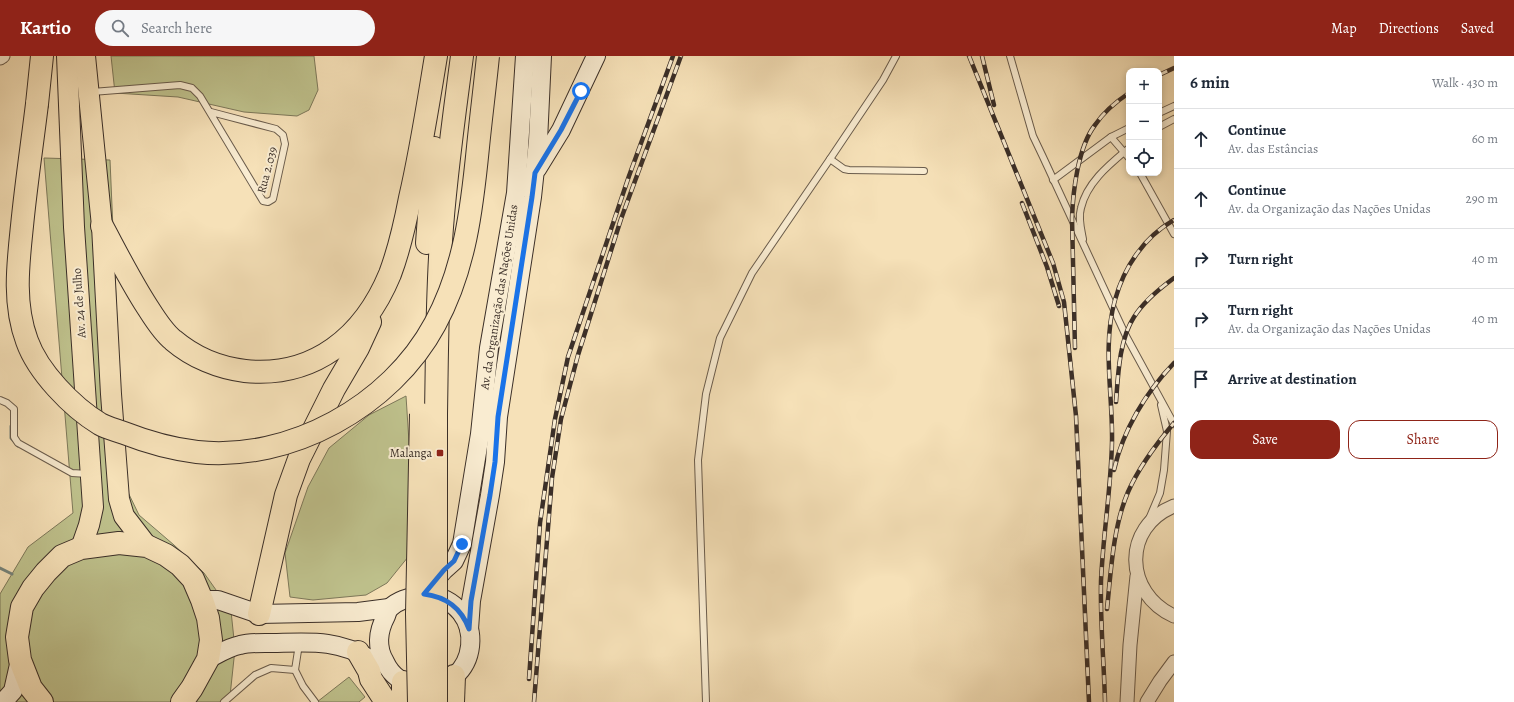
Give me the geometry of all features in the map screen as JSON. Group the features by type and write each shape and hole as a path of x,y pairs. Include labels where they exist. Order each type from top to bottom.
{"highway":[{"path":"42,56 25,194 19,257 17,300 27,344 53,385 82,411 101,425 146,442 198,452 235,452 275,446 303,437 333,424 377,395 400,373 415,354 434,326 447,300 461,262 473,195 488,56"},
{"path":"102,219 125,269 158,324 173,340 194,354 219,366 234,369 262,372 283,371 303,366 338,346 367,318 390,274 402,238 421,149 436,56"},
{"path":"436,702 429,414 423,314 429,194 439,96 445,56"},
{"path":"419,702 417,614 429,414 437,348 441,241 451,138 462,56"},
{"path":"259,614 286,495 299,458 334,389 358,348 369,324 378,298"},
{"path":"42,702 31,688 20,660 18,637 22,607 33,588 62,556 81,548 119,543 147,546 166,555 180,565 193,579 202,600 208,618 211,640 208,659 192,688 182,702"},
{"path":"358,652 369,671 371,679 386,702"},
{"path":"453,702 454,676"}],"main road":[{"name":"Av. 24 de Julho","path":"67,56 74,227 93,506 90,525 81,548"},
{"path":"85,56 102,219 111,394 119,500 124,516 147,546"},
{"name":"Av. da Organização das Nações Unidas","path":"424,594 444,570 454,561 462,544 480,434 488,348 516,193 525,56"},
{"name":"Av. da Organização das Nações Unidas","path":"469,629 471,601 494,469 498,417 532,197 538,140 542,56"},
{"path":"535,173 561,130 596,56"},
{"path":"202,600 218,600 259,614 358,612 389,608 404,599 424,594 444,599 460,611 466,619 471,639 470,650 462,669 445,682 430,686 399,685 358,652 337,645 310,642 250,643 239,645 208,659"},
{"path":"389,608 381,625 378,641 381,656 399,685"},
{"path":"3,702 13,690 20,660"}],"street":[{"path":"1127,702 1130,645 1137,574 1136,552 1143,532 1153,519 1165,509 1174,506"},
{"path":"1137,574 1147,596 1165,612 1174,616"},
{"path":"1147,702 1174,662"}],"lane":[{"path":"706,702 698,460 706,394 720,338 752,273 883,80 896,56"},
{"path":"1010,56 1033,136 1126,336 1174,424"},
{"name":"Rua 2.039","path":"88,92 180,85 192,88 200,96 211,112 263,201 268,202 273,199 285,144 283,135 276,129 211,112"},
{"path":"1162,112 1174,106"},
{"path":"1162,125 1174,119"},
{"path":"1053,180 1111,137 1126,130"},
{"path":"1087,254 1081,228 1081,208 1091,186 1098,177 1126,150 1111,137"},
{"path":"830,159 844,169 849,170 924,171"},
{"path":"1142,176 1174,234"},
{"path":"1143,532 1160,493 1164,470 1167,431 1159,398"},
{"path":"0,400 7,403 14,409 14,437 18,443 72,474 90,474"},
{"path":"299,642 295,670 303,686 315,702"},
{"path":"224,702 255,675 271,668 295,670"}],"green space":[{"path":"111,56 314,56 318,90 309,110 297,116 244,112 178,97 115,93"},
{"path":"44,158 110,160 124,484 139,515 204,573 231,611 235,649 230,696 227,702 0,702 0,594 28,547 73,513"},
{"path":"406,396 411,473 408,557 387,583 366,595 313,600 290,597 285,553 308,487 329,448 369,415"},
{"path":"349,677 365,697 359,702 317,702"}],"waterway":[{"path":"11,426 11,438 18,446"},
{"path":"0,568 12,574"}],"railway":[{"path":"529,679 540,523 555,419 568,357 629,176 673,56"},
{"path":"534,702 552,478 561,419 578,355 621,219 681,56"},
{"path":"969,56 1053,263 1064,302 1076,416 1089,702"},
{"path":"982,56 994,105"},
{"path":"1162,74 1174,68"},
{"path":"1075,348 1072,218 1075,183 1084,145 1089,134 1102,116 1126,95"},
{"path":"1022,203 1047,267 1059,306"},
{"path":"1105,702 1101,581 1112,442 1109,371 1109,335 1111,317 1119,288 1137,254 1153,235 1174,220"},
{"path":"1116,402 1120,358 1129,326 1138,311 1147,301 1174,278"},
{"path":"1114,470 1123,440 1137,412 1154,386 1174,363"},
{"path":"1107,609 1113,549 1119,520 1128,492 1143,464 1174,423"}],"place":[{"name":"Malanga","path":"440,453"}],"route":[{"path":"462,544 454,561 444,570 424,594 444,599 452,604 466,619 469,629 471,601 495,462 498,417 503,380 535,173 561,130 581,91"}]}
